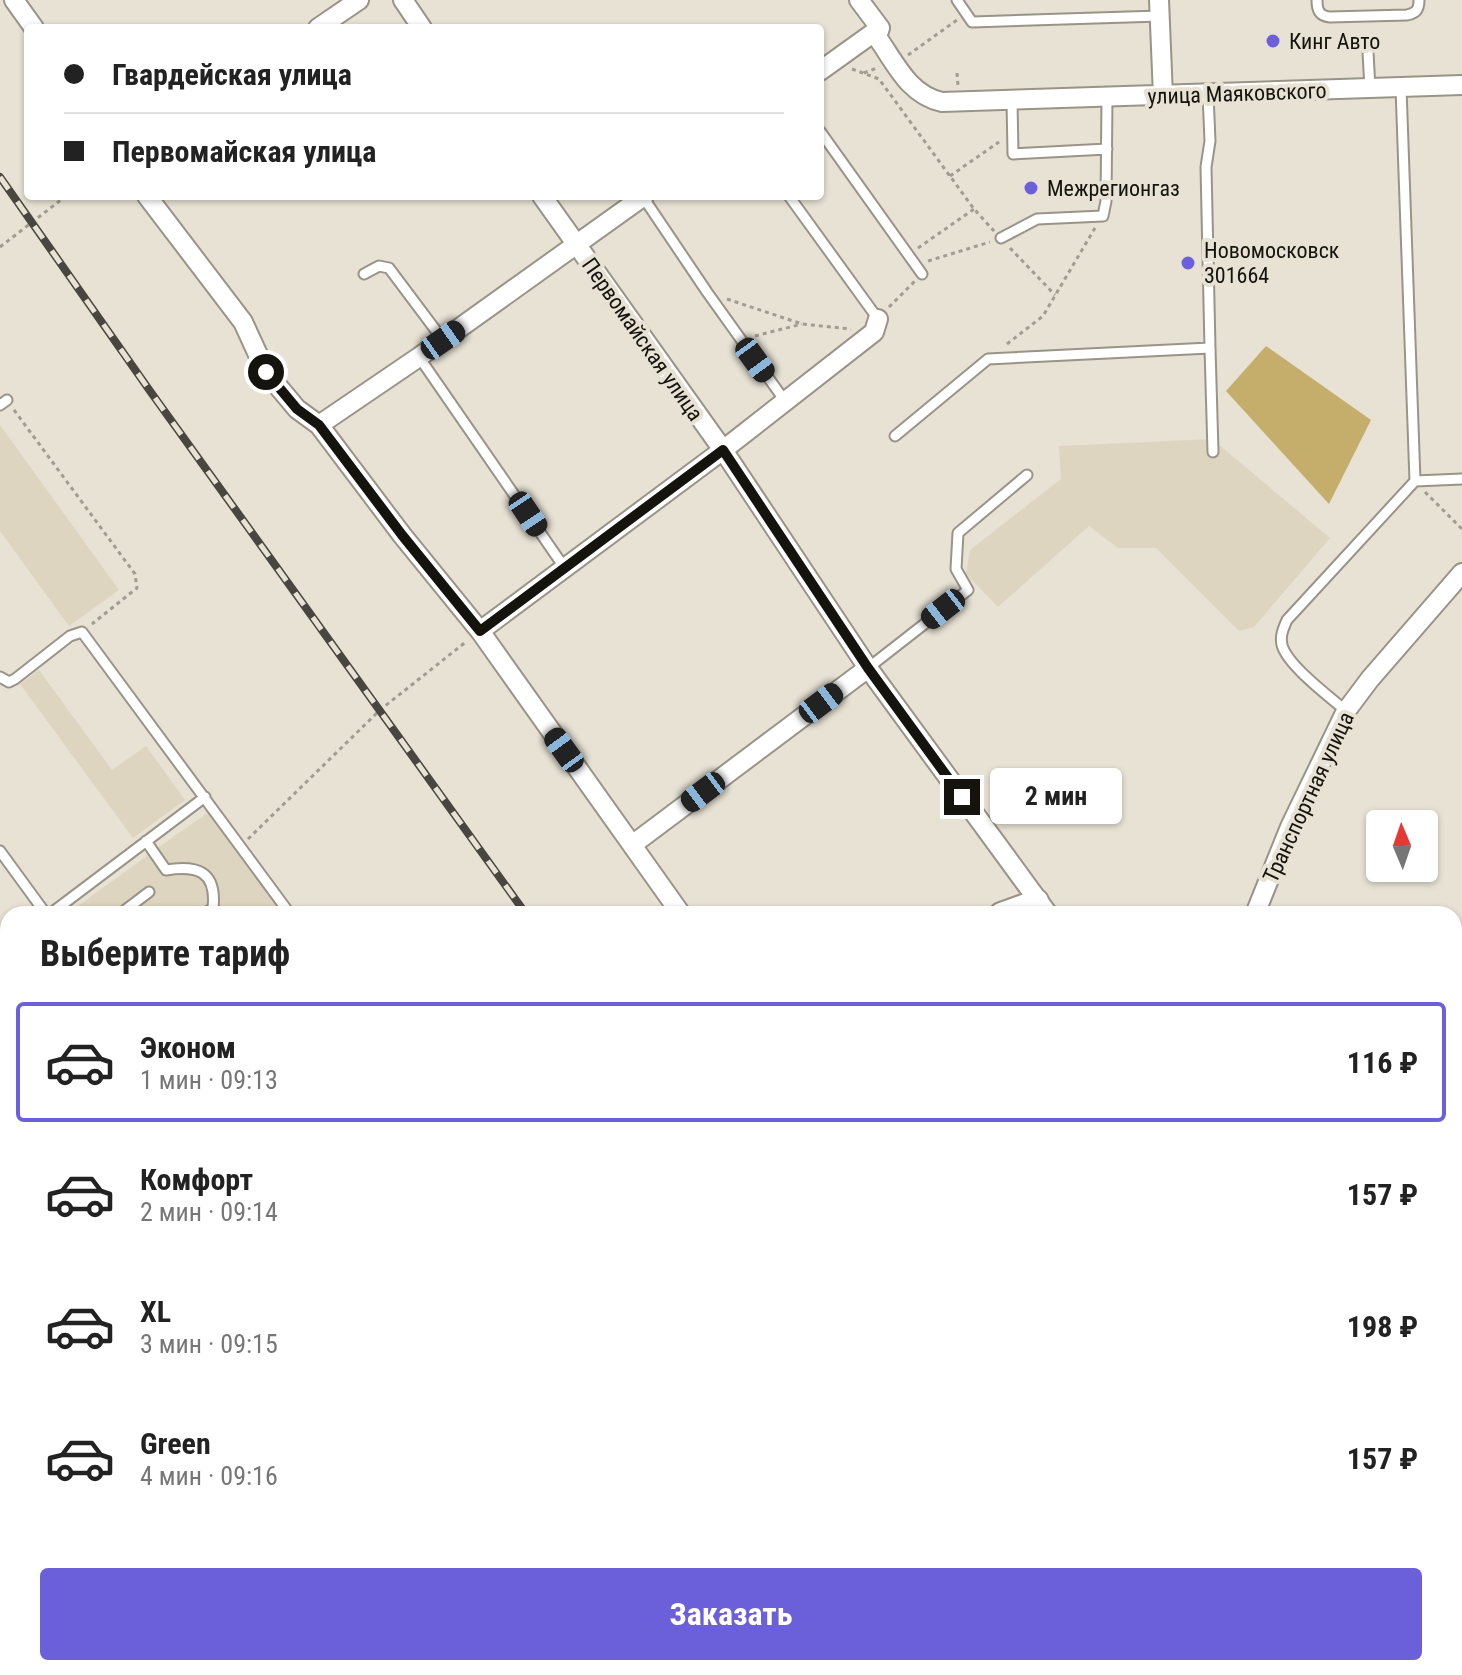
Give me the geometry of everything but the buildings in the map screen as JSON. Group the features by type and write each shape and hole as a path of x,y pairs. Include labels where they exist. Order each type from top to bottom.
{"street":[{"path":"14,0 31,24"},
{"path":"324,24 359,0"},
{"path":"403,0 419,24"},
{"path":"826,66 880,28 859,0"},
{"path":"1160,8 1163,96"},
{"name":"улица Маяковского","path":"880,28 877,37 917,93 928,99 960,103 1462,85"},
{"path":"150,200 243,322 266,372 297,409 319,425 480,631 675,906"},
{"name":"Первомайская улица","path":"545,200 723,450 868,668 1041,906"},
{"path":"319,425 638,200"},
{"path":"480,631 723,450 876,325"},
{"name":"Транспортная улица","path":"1258,906 1290,827 1346,711 1462,573"},
{"path":"632,845 868,668"}],"lane":[{"path":"957,0 972,22 1160,8"},
{"path":"1317,0 1319,12 1330,17 1407,15 1419,8 1419,0"},
{"path":"1368,52 1370,89"},
{"path":"1346,711 1292,662 1282,649 1281,634 1287,620 1415,481 1401,88"},
{"path":"1208,94 1210,141 1206,167 1213,452"},
{"path":"1001,238 1037,219 1103,216 1106,201 1107,98"},
{"path":"1012,101 1013,154 1107,149"},
{"path":"824,137 919,270"},
{"path":"647,200 707,292 785,401"},
{"path":"792,200 876,325"},
{"path":"364,274 379,266 389,268 443,340"},
{"path":"895,436 988,359 1210,348"},
{"path":"419,357 564,567"},
{"path":"868,668 968,590 956,569 958,533 1027,475"},
{"path":"1415,481 1462,479"},
{"path":"0,677 9,682 15,679 70,636 82,632 284,906"},
{"path":"59,906 205,797"},
{"path":"146,841 166,870 189,867 205,875 215,892 213,906"},
{"path":"0,851 42,906"},
{"path":"131,906 149,892"}],"path":[{"path":"864,73 914,53 966,12"},
{"path":"826,66 879,79 974,209 1055,295"},
{"path":"950,176 1012,133"},
{"path":"0,247 61,200"},
{"path":"908,255 974,209"},
{"path":"988,359 1043,316 1103,216"},
{"path":"740,339 802,324 876,325 919,270 1001,238"},
{"path":"707,292 802,324"},
{"path":"3,403 135,574 137,588 82,632"},
{"path":"1415,481 1462,529"},
{"path":"241,846 380,710 480,631"}],"shaded area":[{"path":"1266,346 1371,420 1329,504 1226,391"},
{"path":"0,425 119,590 69,626 0,531"},
{"path":"1212,439 1330,538 1254,627 1239,631 1156,548 1118,548 1089,526 998,607 966,574 970,550 1061,479 1059,446"},
{"path":"39,670 112,770 146,746 185,800 133,838 20,684"},
{"path":"209,812 278,906 78,906"}],"railway":[{"path":"0,177 520,906"}],"place":[{"name":"Кинг Авто","path":"1273,41"},
{"name":"Межрегионгаз","path":"1031,188"},
{"name":"Новомосковск 301664","path":"1188,263"}],"route":[{"path":"266,372 297,409 319,425 480,631 723,450 868,668 962,797"}]}
